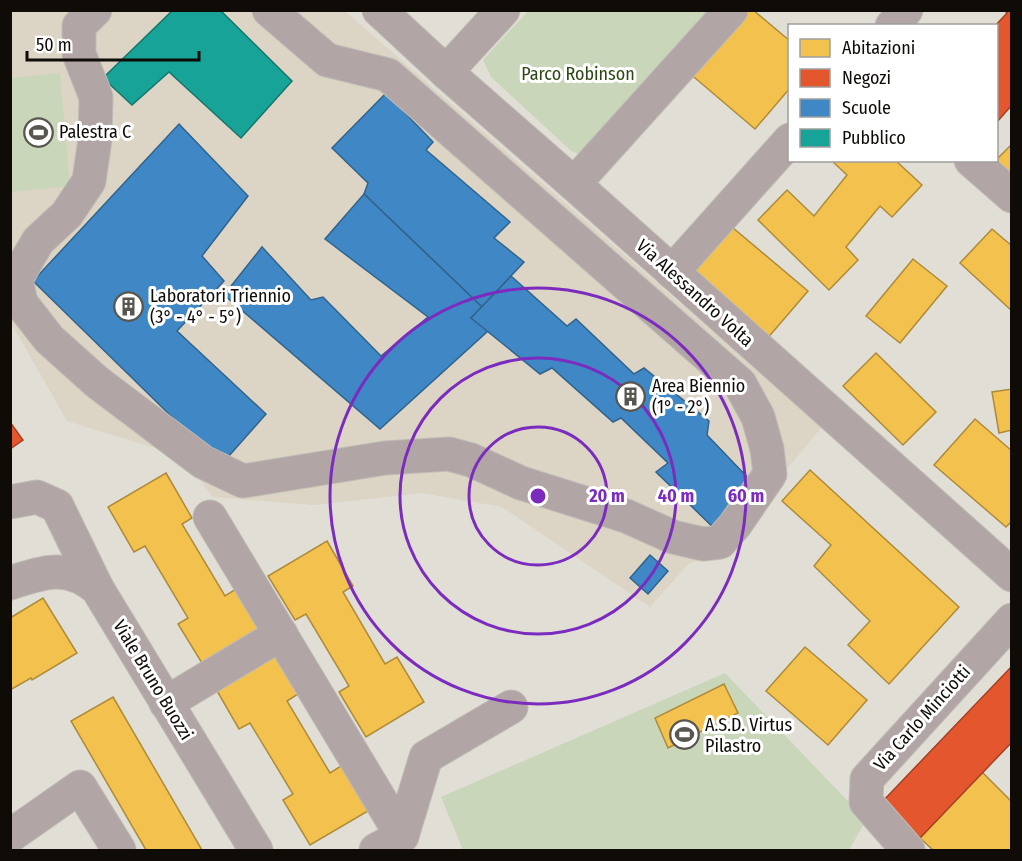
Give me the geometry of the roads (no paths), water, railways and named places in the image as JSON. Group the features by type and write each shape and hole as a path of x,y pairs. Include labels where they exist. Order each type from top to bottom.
{"street":[{"path":"94,10 79,26 79,54 96,97 96,139 89,181 67,214 38,241 16,279 21,303 49,339 97,382 203,462 243,481 385,458 449,454 471,460 521,483 626,516 673,537 703,544 720,542 735,525 770,474 767,449 758,417 740,384 388,75 327,60 269,10"},
{"name":"Via Alessandro Volta","path":"379,10 1011,575"},
{"path":"446,72 503,10"},
{"path":"574,184 731,10"},
{"path":"894,24 906,10"},
{"path":"495,169 520,138"},
{"path":"672,272 788,141"},
{"path":"973,162 1011,196"},
{"name":"Viale Bruno Buozzi","path":"10,502 37,497 57,506 97,588 256,850"},
{"path":"210,517 281,634 389,843"},
{"path":"10,583 40,573 63,571 86,579 97,588"},
{"name":"Via Carlo Minciotti","path":"908,850 866,802 867,779 1011,620"},
{"path":"166,703 281,634"},
{"path":"389,843 426,757 511,706"},
{"path":"10,836 80,787 119,850"}],"place":[{"name":"Palestra C","path":"38,132"},
{"name":"Laboratori Triennio (3° - 4° - 5°)","path":"129,306"},
{"name":"Area Biennio (1° - 2°)","path":"631,396"},
{"name":"A.S.D. Virtus Pilastro","path":"684,735"}],"park label":[{"name":"Parco Robinson","path":"578,74"}]}
